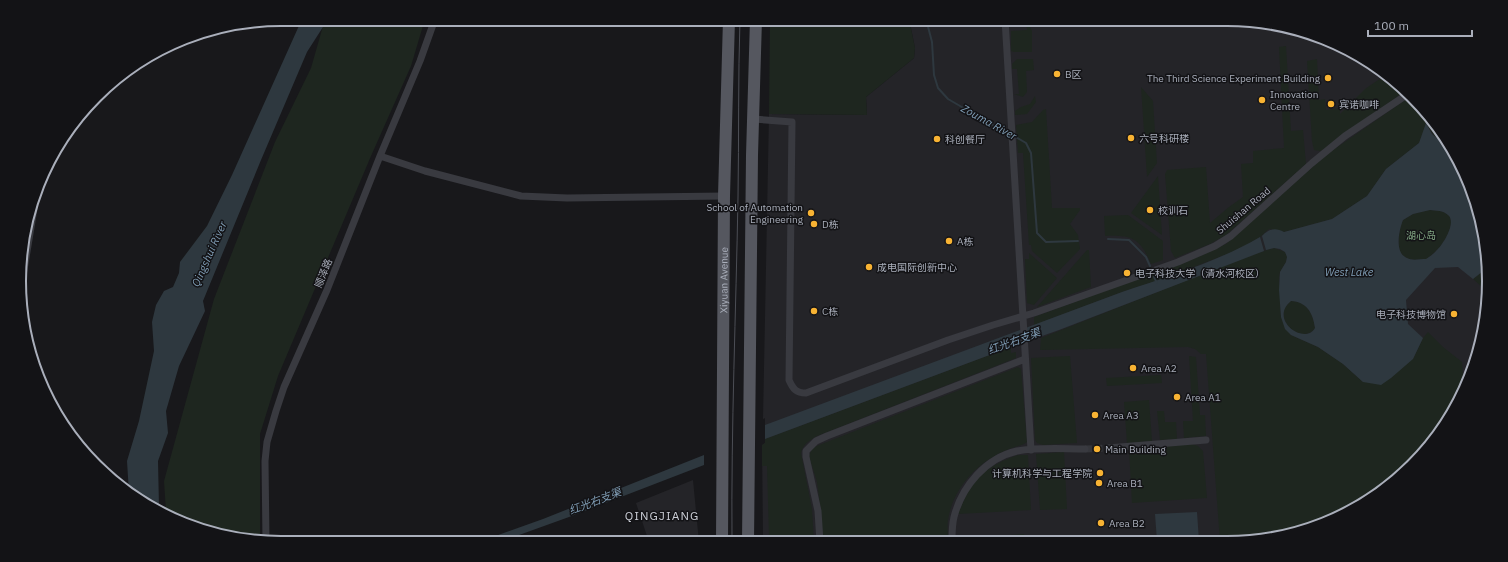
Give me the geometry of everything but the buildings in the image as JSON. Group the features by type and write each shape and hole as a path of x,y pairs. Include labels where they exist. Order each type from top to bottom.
{"main road":[{"name":"Xiyuan Avenue","path":"722,536 724,196 729,26"},
{"path":"748,536 748,430 756,26"}],"street":[{"name":"顺泽路","path":"266,535 265,461 267,442 271,426 284,387 327,290 380,156 418,67 433,26"},
{"path":"1005,26 1031,450"},
{"name":"Shuishan Road","path":"753,119 792,122 789,380 795,391 806,393 935,345 1178,262 1222,242 1231,236 1312,163 1345,136 1403,97"},
{"path":"380,156 424,171 521,196 575,198 724,196"},
{"path":"820,536 818,511 806,457 806,451 810,445 827,436 1025,359"},
{"path":"1108,448 1206,440"},
{"path":"952,536 957,507 966,489 980,472 999,459 1017,452 1031,450 1085,449"}],"shaded area":[{"name":"电子科技大学（清水河校区）","path":"910,26 1227,26 1260,28 1293,35 1325,45 1369,69 1395,89 1419,113 1439,139 1463,183 1477,231 1480,248 1482,281 1480,314 1477,331 1463,379 1439,423 1419,449 1395,473 1369,493 1325,517 1293,527 1260,534 1227,536 763,536 762,445 765,443 765,418 763,419 769,114 867,115 866,97 914,58 915,48"},
{"path":"693,480 698,536 647,536 636,503"}],"green space":[{"path":"323,26 423,26 411,66 371,156 278,376 260,434 260,535 248,534 215,527 183,517 166,509 164,481 214,299 275,142 311,68"},
{"path":"770,26 910,26 915,48 914,58 866,97 867,115 769,114"},
{"path":"1027,26 1030,26 1032,31 1032,52 1011,51 1011,31 1027,30"},
{"path":"1286,46 1291,131 1303,130 1306,164 1226,235 1210,244 1175,258 1171,251 1165,174 1167,170 1206,167 1210,223 1243,197 1241,164 1253,163 1253,151 1284,148 1279,47"},
{"path":"1017,59 1033,59 1034,70 1026,71 1027,92 1023,97 1014,94 1019,94 1017,69 1012,69 1012,64"},
{"path":"1317,59 1319,100 1325,99 1326,110 1340,108 1340,114 1365,89 1381,78 1400,94 1323,150 1314,150 1312,141 1307,61"},
{"path":"1141,87 1153,101 1157,163 1147,177"},
{"path":"1035,96 1036,102 1027,114 1015,115 1015,111 1030,104"},
{"path":"1406,100 1419,113 1438,138 1435,137 1426,124 1419,143 1386,169 1367,196 1332,219 1284,232 1269,229 1260,237 1240,249 1165,278 1122,292 1034,325 1034,317 1202,255 1226,244 1326,155"},
{"path":"1046,109 1052,208 1080,208 1070,224 1078,235 1080,249 1057,273 1032,251 1031,245 1029,245 1023,153 1018,153 1016,125 1032,122 1043,110"},
{"path":"1158,176 1162,235 1131,213"},
{"name":"湖心岛","path":"1430,210 1442,211 1448,215 1451,223 1448,233 1439,248 1426,259 1409,259 1403,255 1399,246 1399,235 1403,220 1413,214"},
{"path":"1128,215 1163,241 1163,260 1151,264 1139,243 1122,236 1105,236 1104,216"},
{"path":"1274,248 1285,252 1287,257 1286,262 1280,272 1279,277 1281,317 1291,335 1318,347 1343,364 1363,382 1413,359 1423,338 1428,332 1443,347 1462,362 1463,378 1439,423 1419,449 1395,473 1369,493 1325,517 1293,527 1260,534 1220,536 1206,354 1201,354 1195,349 1188,347 1040,350 1041,338 1251,255"},
{"path":"1087,250 1089,250 1091,287 1037,307"},
{"path":"1029,253 1057,278 1034,305 1027,303 1025,259 1029,259"},
{"path":"1481,272 1482,286 1481,286 1473,279"},
{"path":"1291,301 1305,306 1311,313 1315,328 1310,333 1303,334 1297,332 1290,328 1286,322 1284,315 1285,308"},
{"path":"1011,347 1011,353 1016,352 1016,358 817,436 809,441 803,447 801,453 812,509 814,536 769,536 767,466 762,466 762,445 765,443 765,439"},
{"path":"1070,356 1077,443 1043,445 1037,443 1035,440 1031,358"},
{"path":"1189,356 1196,357 1200,415 1205,415 1206,436 1184,438 1183,421 1193,421"},
{"path":"1018,367 1021,369 1027,442 1000,453 985,462 963,484 953,501 950,510 948,536 823,536 817,482 809,456 814,447"},
{"path":"1161,375 1162,383 1107,386 1106,378"},
{"path":"1149,400 1152,441 1127,443 1124,402"},
{"path":"1157,411 1164,411 1165,422 1176,422 1177,439 1160,440"},
{"path":"1192,444 1198,446 1203,451 1207,498 1132,503 1129,449"},
{"path":"1064,452 1067,509 1040,510 1036,454"},
{"path":"1018,455 1028,455 1031,510 958,514 971,486 982,474 995,465"},
{"path":"1024,534 1024,536 992,536"}],"water":[{"name":"Qingshui River","path":"299,26 323,26 307,52 261,160 203,301 205,311 179,366 166,411 168,433 158,461 159,505 128,485 127,461 139,421 154,351 152,322 156,305 164,291 173,287 179,273 180,262 207,226 232,175"},
{"name":"West Lake","path":"1426,123 1432,134 1440,140 1463,183 1477,231 1481,272 1473,279 1458,267 1435,268 1406,300 1408,324 1423,338 1413,359 1381,385 1363,382 1343,364 1318,347 1291,335 1285,329 1281,317 1279,290 1280,272 1286,262 1287,257 1285,252 1280,249 1274,248 1266,250 1262,236 1272,230 1284,232 1332,219 1367,196 1386,169 1419,143","holes":["1430,210 1442,211 1448,215 1451,223 1448,233 1439,248 1426,259 1414,260 1403,255 1399,246 1399,235 1403,220 1413,214","1291,301 1305,306 1311,313 1315,328 1310,333 1304,334 1297,332 1286,323 1284,316 1285,308"]},
{"name":"红光右支渠","path":"1260,237 1264,251 1059,330 765,439 765,425 1122,292 1192,268 1227,254"},
{"name":"红光右支渠","path":"704,455 704,465 517,536 496,536 543,519"},
{"path":"1197,512 1199,536 1157,536 1155,514"}],"waterway":[{"name":"Zouma River","path":"928,26 932,42 934,75 938,88 948,99 1010,135"},
{"name":"Zouma River","path":"1014,136 1026,143 1031,153 1037,233 1046,242 1078,241"},
{"name":"Zouma River","path":"1108,239 1129,240 1146,257 1150,266"},
{"name":"Zouma River","path":"1154,277 1157,283"}],"tunnel":[{"path":"1085,449 1108,448"}],"tram line":[{"path":"732,536 732,456 738,197 740,26"}],"place":[{"name":"B区","path":"1057,74"},
{"name":"The Third Science Experiment Building","path":"1328,78"},
{"name":"Innovation Centre","path":"1262,100"},
{"name":"宾诺咖啡","path":"1331,104"},
{"name":"六号科研楼","path":"1131,138"},
{"name":"科创餐厅","path":"937,139"},
{"name":"校训石","path":"1150,210"},
{"name":"School of Automation Engineering","path":"811,213"},
{"name":"D栋","path":"814,224"},
{"name":"A栋","path":"949,241"},
{"name":"成电国际创新中心","path":"869,267"},
{"name":"电子科技大学（清水河校区）","path":"1127,273"},
{"name":"C栋","path":"814,311"},
{"name":"电子科技博物馆","path":"1454,314"},
{"name":"Area A2","path":"1133,368"},
{"name":"Area A1","path":"1177,397"},
{"name":"Area A3","path":"1095,415"},
{"name":"Main Building","path":"1097,449"},
{"name":"计算机科学与工程学院","path":"1100,473"},
{"name":"Area B1","path":"1099,483"},
{"name":"Area B2","path":"1101,523"}],"district":[{"name":"QINGJIANG","path":"662,516"}]}
